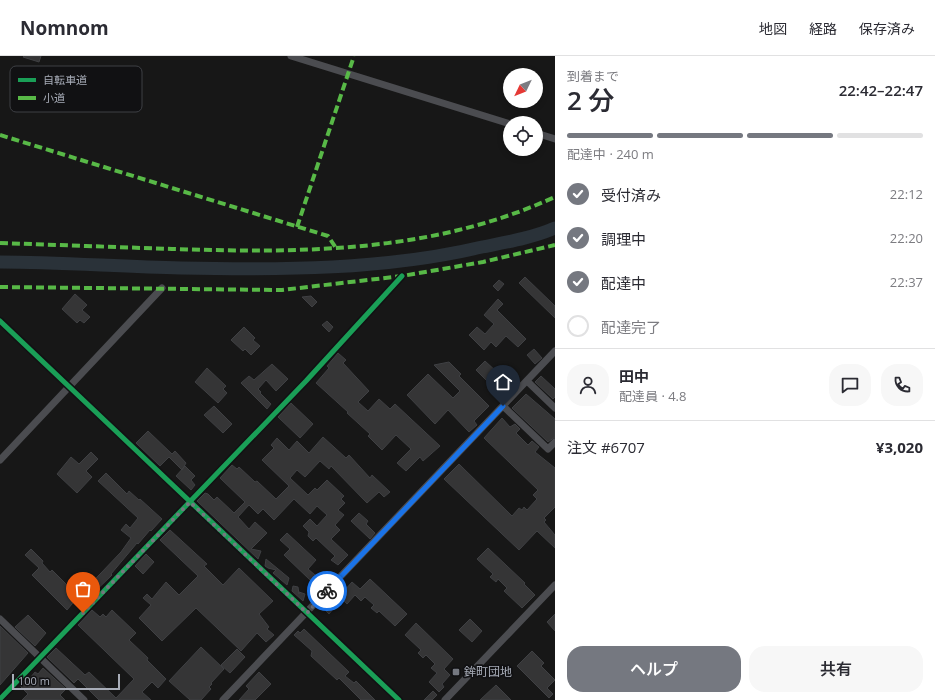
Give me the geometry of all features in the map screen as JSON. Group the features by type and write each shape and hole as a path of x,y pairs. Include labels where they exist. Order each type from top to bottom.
{"street":[{"path":"291,56 503,122"},
{"path":"543,135 555,139"},
{"path":"0,699 306,381 402,276"},
{"path":"0,460 70,388 162,288"},
{"path":"0,321 399,700"},
{"path":"223,700 555,351"},
{"path":"527,381 555,408"},
{"path":"503,406 548,449 555,442"},
{"path":"445,700 555,585"},
{"path":"0,619 84,700"}],"building":[{"path":"41,56 39,62 23,57"},
{"path":"525,277 555,306 555,318 519,283"},
{"path":"499,280 504,284 498,291 493,286"},
{"path":"75,294 87,305 82,310 90,317 84,323 80,320 77,323 62,309"},
{"path":"311,296 317,302 312,307 302,297"},
{"path":"498,299 503,304 497,310 526,339 518,347 506,336 496,347 491,342 484,350 469,335 477,327 485,334 494,324 484,315"},
{"path":"327,321 333,327 329,332 322,325"},
{"path":"244,327 255,338 253,340 260,346 251,355 245,349 243,351 231,340"},
{"path":"534,349 542,358 535,364 527,355"},
{"path":"338,353 346,360 343,363 369,391 358,402 368,411 379,399 390,409 395,404 440,446 423,461 420,457 406,471 397,463 411,449 396,435 382,450 368,436 370,434 316,383 329,368 327,366"},
{"path":"485,361 510,384 500,394 476,370"},
{"path":"449,362 461,374 459,376 489,406 474,421 477,425 469,432 448,410 435,424 407,395 428,374 453,398 460,391 434,365"},
{"path":"272,364 288,379 276,391 266,380 258,389 271,404 267,409 241,383 249,376 254,380"},
{"path":"207,368 226,386 223,389 227,393 218,403 195,382"},
{"path":"541,376 555,389 555,397 553,399 535,382"},
{"path":"526,394 555,419 555,437 548,442 512,408"},
{"path":"291,403 313,424 300,438 278,417"},
{"path":"214,406 232,424 223,433 204,415"},
{"path":"502,418 510,427 515,424 520,429 516,433 528,445 532,441 539,447 535,452 555,468 555,507 544,518 546,520 544,522 555,535 555,548 537,531 519,550 444,479 459,464 512,516 519,508 522,510 524,507 527,510 537,499 533,495 538,490 484,438"},
{"path":"148,431 172,454 175,451 186,463 182,470 169,457 160,466 136,443"},
{"path":"323,437 346,458 349,455 370,478 372,475 390,492 384,497 379,492 367,503 331,466 329,469 320,461 305,477 297,470 290,478 308,495 315,488 317,490 327,480 344,496 341,499 345,503 338,510 344,515 335,525 340,530 331,539 348,555 338,565 331,560 335,556 316,538 313,541 308,536 309,532 303,526 310,519 317,526 327,515 317,506 310,514 294,499 274,520 263,509 258,514 249,505 238,517 249,529 255,522 267,533 251,549 261,551 258,559 197,501 205,493 214,500 217,497 234,513 245,502 220,478 232,465 237,469 239,467 276,499 289,486 262,460 274,448 271,445 277,438 289,450 297,441 309,453"},
{"path":"91,452 98,459 86,471 92,477 77,493 57,474 71,457 79,464"},
{"path":"185,466 195,476 191,480 195,485 191,490 176,476"},
{"path":"106,473 127,494 129,491 162,519 138,544 137,543 111,574 112,575 86,600 80,595 121,552 131,538 121,530 126,524 130,528 138,518 98,481"},
{"path":"359,513 368,521 366,524 375,533 370,539 351,521"},
{"path":"170,530 207,564 204,566 223,585 239,568 273,601 259,614 269,627 267,629 274,635 266,642 257,633 241,651 196,608 162,641 139,618 151,605 143,598 147,594 152,599 166,582 179,595 198,576 160,540"},
{"path":"287,533 316,560 308,569 315,575 310,580 284,555 290,549 280,540"},
{"path":"488,548 525,583 524,584 535,595 522,608 504,591 507,588 498,579 496,582 490,577 493,574 477,559"},
{"path":"31,549 43,561 42,563 50,572 52,570 73,591 77,587 82,592 67,610 32,575 39,568 25,555"},
{"path":"146,554 154,562 143,574 135,566"},
{"path":"266,559 289,578 287,585 273,573 276,570 265,566"},
{"path":"370,579 407,614 395,626 379,611 377,613 371,608 374,605 365,597 361,601 355,595 347,604 341,598 331,607 333,609 329,614 322,607 341,589 344,591 352,582 360,589"},
{"path":"293,586 298,587 299,594 299,592 305,594 303,601 292,591"},
{"path":"92,610 100,617 103,614 106,617 112,610 136,633 129,640 148,658 147,660 166,679 158,688 152,682 142,692 151,700 99,700 78,679 74,683 47,657 56,648 85,675 89,672 116,698 134,679 78,625"},
{"path":"555,614 555,631 547,622"},
{"path":"28,615 46,633 35,646 15,627"},
{"path":"470,619 482,631 472,642 459,630"},
{"path":"416,623 453,659 444,669 450,675 442,684 444,687 439,692 429,682 437,673 431,668 435,664 426,655 423,658 418,653 421,650 405,635"},
{"path":"0,626 28,653 0,685"},
{"path":"304,629 349,672 345,676 354,683 356,681 375,700 361,700 339,678 337,680 311,656 312,651 294,635 298,631 300,633"},
{"path":"201,647 224,669 211,683 212,684 209,687 211,689 201,700 190,700 169,681"},
{"path":"237,649 245,657 230,673 221,665"},
{"path":"532,651 544,663 541,666 555,680 547,688 553,694 549,698 517,666"},
{"path":"43,668 66,689 60,695 65,700 22,700 28,694 20,686 24,681 26,683 35,672 38,674"},
{"path":"259,672 271,684 255,700 239,700 249,689 246,686"},
{"path":"496,685 511,700 480,700"},
{"path":"433,691 437,695 432,700 424,700"}],"waterway":[{"path":"0,262 219,269 333,267 445,255 519,239 555,228"}],"marked path":[{"path":"297,227 354,56"},
{"path":"0,135 328,236 336,248"},
{"path":"0,243 222,250 319,249 367,246 414,239 462,229 508,215 555,197"},
{"path":"0,287 282,290 402,276 483,262 555,245"}],"cycle path":[{"path":"0,699 306,381 402,276"},
{"path":"0,321 399,700"}],"way so far":[{"path":"83,613 190,502 307,613 327,591"}],"place":[{"name":"鉾町団地","path":"456,672"}],"route":[{"path":"327,591 503,406"}]}
